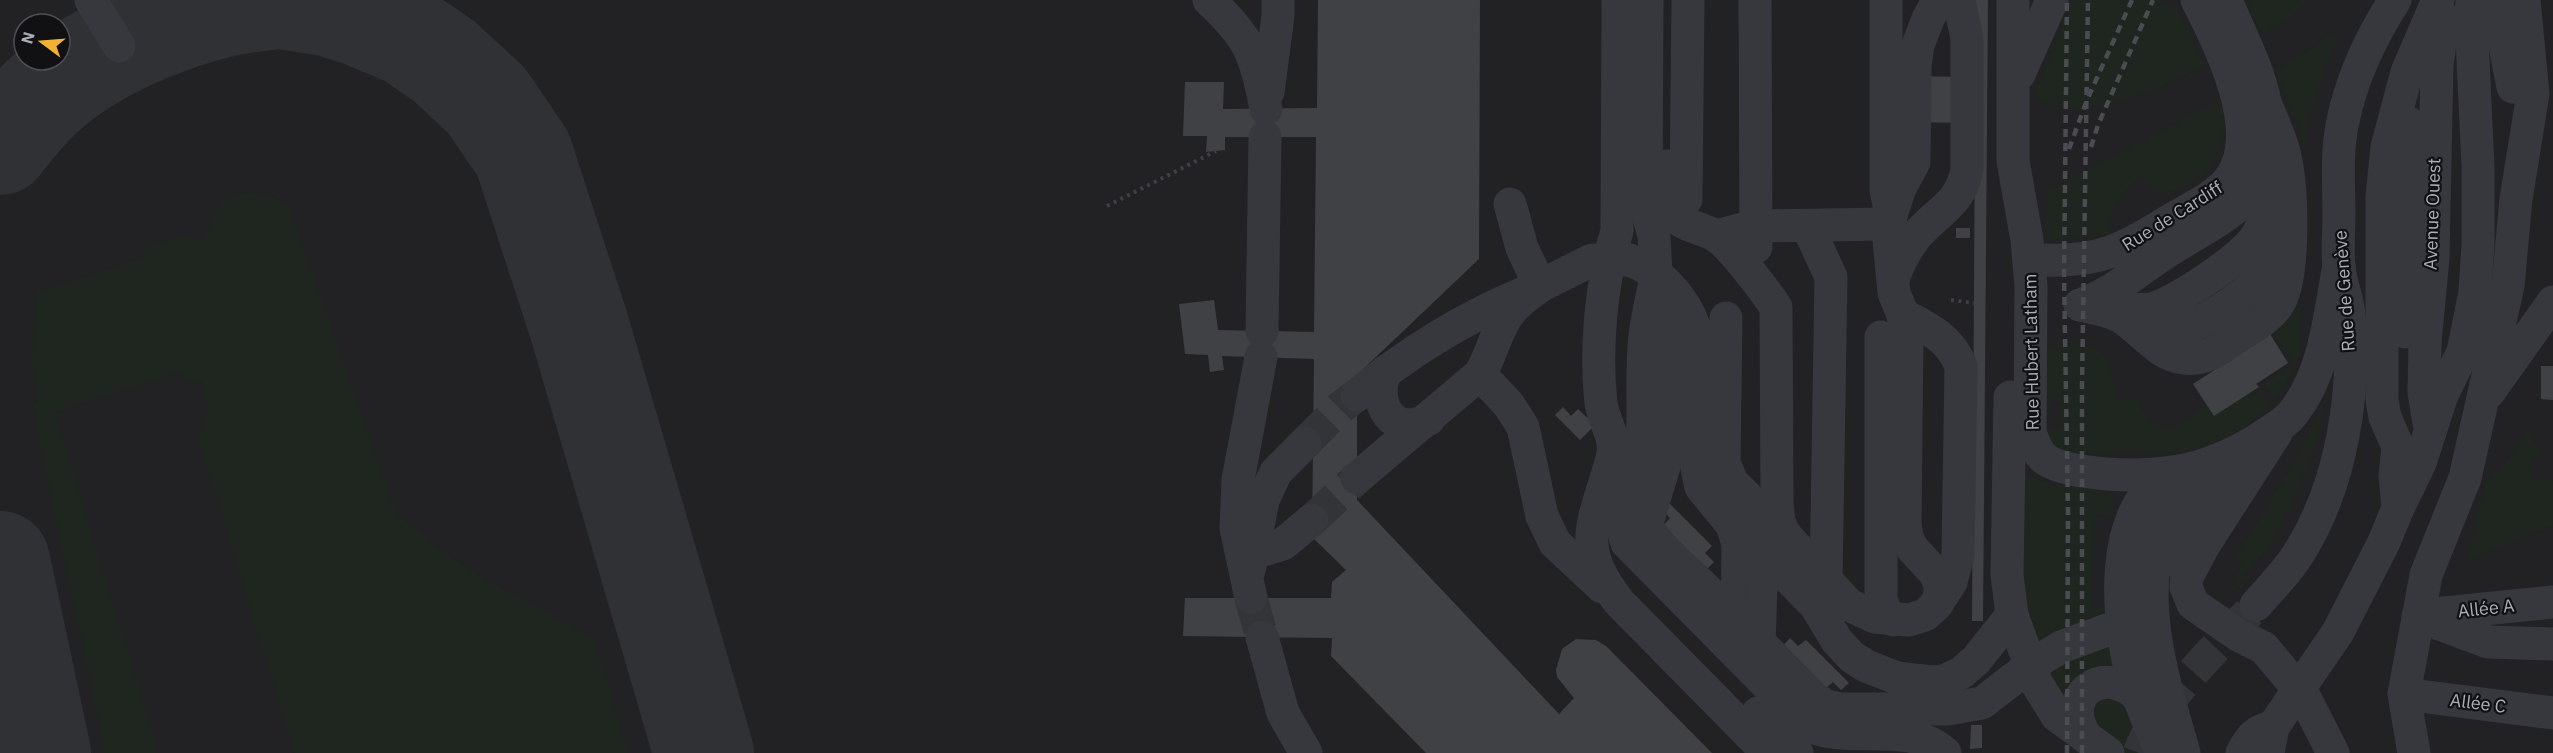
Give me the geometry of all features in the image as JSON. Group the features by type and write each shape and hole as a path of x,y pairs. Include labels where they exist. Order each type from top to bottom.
{"street":[{"path":"91,0 120,46"},
{"path":"1209,0 1241,32 1258,65 1266,109 1278,0"},
{"path":"1618,0 1628,256 1626,388 1621,432 1613,443 1611,464 1598,503 1591,543 1592,558 1602,580 1619,602"},
{"path":"1430,419 1419,425 1398,424 1390,417 1375,386 1485,309 1540,286 1592,260 1628,256 1654,236 1646,206 1647,0"},
{"path":"1668,0 1666,196 1669,208 1686,224 1717,236 1764,289 1776,307 1779,522 1773,542 1762,561 1759,644"},
{"path":"1686,224 1688,0"},
{"path":"1755,0 1754,226 1757,272 1764,289"},
{"path":"1717,236 1754,226 1808,227 1884,224 1891,215 1886,190 1886,0"},
{"path":"1894,276 1888,240 1891,215 1900,188 1914,162 1915,66 1918,45 1938,0"},
{"path":"1893,620 1885,611 1881,598 1894,276 1899,238 1905,215 1931,163 1934,40 1946,0"},
{"path":"1894,276 1904,239 1946,182 1949,170 1952,0"},
{"path":"1894,276 1904,252 1919,233 1959,196 1965,182 1968,66 1967,38 1959,0"},
{"name":"Rue Hubert Latham","path":"2013,0 2013,161 2027,240 2031,286 2030,432 2035,447 2044,459 2062,466 2091,472 2150,476 2231,463 2280,424"},
{"path":"2014,93 2025,57 2052,0"},
{"name":"Rue de Genève","path":"2256,604 2285,572 2301,549 2319,516 2338,464 2346,417 2349,366 2349,314 2338,266 2338,166 2342,122 2352,87 2368,47 2395,0"},
{"name":"Avenue Ouest","path":"2413,389 2433,258 2437,64 2445,10 2449,0"},
{"name":"Avenue Ouest","path":"2398,508 2395,476 2398,447 2385,417 2450,353 2458,245 2456,29 2462,0"},
{"name":"Avenue Ouest","path":"2413,389 2463,352 2475,292 2478,257 2478,166 2472,0"},
{"path":"2496,0 2524,151"},
{"path":"2414,753 2404,694 2426,574 2465,478 2508,286 2516,199 2533,94 2524,0"},
{"path":"2132,325 2167,353 2181,358 2197,359 2210,355 2266,318 2277,306 2285,292 2288,277 2289,231 2287,167 2268,121 2205,3"},
{"name":"Rue de Cardiff","path":"2046,260 2082,259 2128,246 2212,194 2229,180 2238,163 2242,139 2239,98 2205,3"},
{"name":"Avenue Ouest","path":"2242,753 2250,738 2262,729 2270,740 2338,632 2369,573 2420,462 2430,428 2413,389 2381,256 2385,167 2395,110 2407,72 2432,14"},
{"path":"2045,308 2091,307 2135,310 2162,306 2241,254 2256,237 2265,218 2271,193 2274,160 2268,121"},
{"path":"2091,307 2096,300 2237,206 2248,196 2259,176 2265,156 2268,121"},
{"path":"1250,576 1236,528 1238,480 1262,344 1265,137"},
{"path":"2013,161 2007,575 2012,615 2037,684 2057,716 2097,746"},
{"path":"2091,307 2132,325 2166,335 2179,333 2192,327 2249,290 2261,277 2273,256 2281,232 2287,167"},
{"path":"1510,204 1522,248 1540,286"},
{"path":"1808,227 1831,277 1826,582"},
{"path":"1628,256 1681,299 1693,322 1699,349 1697,468 1701,487 1732,525 1738,544 1737,620 1815,699 1826,706 1840,709 1948,709 1982,703 2030,666 2061,647 2107,630 2139,629"},
{"path":"1628,256 1669,312 1671,432 1668,453 1647,523 1654,537 1715,599 1719,631 1724,641 1807,725 1820,731 1839,734 1909,736 1925,739 1945,753"},
{"path":"2183,588 2227,546 2286,444 2280,424 2314,375 2325,347 2338,266"},
{"path":"1357,478 1430,419 1480,374 1511,310 1540,286"},
{"path":"2480,403 2549,311 2553,302"},
{"path":"1726,318 1724,463 1726,472 1837,641 1852,657 1866,666 1897,678 1944,681 1961,673 1976,660 2012,615"},
{"path":"1732,525 1773,542 1826,582 1849,605 1875,617 1909,620 1925,615 1937,604 1951,582 1958,555 1961,366 1956,352 1945,340 1892,326"},
{"path":"1892,326 1907,338 1905,523 1907,537 1912,548 1936,573 1941,589 1937,604"},
{"path":"1480,374 1509,405 1523,427 1542,516 1555,543 1619,602 1768,753"},
{"path":"1250,576 1263,500 1276,472 1305,443"},
{"path":"2231,463 2178,562 2183,588 2193,604 2202,611 2238,635 2264,648 2304,696 2333,753"},
{"path":"2162,753 2140,698 2126,651 2139,629 2158,538 2170,505 2202,471 2231,463"},
{"path":"2177,473 2162,480 2147,493 2131,523 2124,548 2121,575 2139,629 2166,688 2184,753"},
{"path":"1250,576 1312,520"},
{"path":"1594,529 1621,575 1797,753"},
{"name":"Allée A","path":"2418,616 2553,602"},
{"path":"2418,616 2488,642 2553,644"},
{"path":"1262,637 1283,713 1306,753"},
{"path":"2097,746 2078,726 2076,713 2078,702 2089,688 2102,681 2116,682 2130,687 2140,698"},
{"name":"Allée C","path":"2404,694 2553,713"}],"path":[{"path":"1107,206 1215,151"}],"shaded area":[{"path":"0,0 2553,0 2553,753 0,753"},
{"path":"2074,0 2159,0 2176,11 2183,19 2205,65 2144,93 2098,106 2075,108 2054,105 2035,96"},
{"path":"2247,0 2310,0 2291,17 2260,35"},
{"path":"2328,35 2338,39 2315,96 2303,153 2299,129 2275,70 2307,52"},
{"path":"2220,100 2223,113 2223,138 2213,160 2196,179 2181,188 2157,194 2139,176 2117,202 2110,225 2110,235 2046,241 2047,196 2050,190"},
{"path":"245,192 266,194 289,204 397,515 469,570 594,638 629,753 294,753 198,437 209,406 201,380 186,384 182,372 55,412 159,753 105,753 32,406 39,400 31,361 37,292 143,258 144,248 186,235 203,243 218,205"},
{"path":"2300,293 2300,354 2293,372 2274,400 2264,384 2293,364 2273,331 2295,306"},
{"path":"2077,343 2096,346 2108,362 2118,400 2139,399 2144,413 2151,422 2159,426 2177,424 2207,404 2214,416 2259,387 2269,406 2251,423 2236,432 2214,444 2192,450 2127,455 2076,453 2066,450 2057,446 2044,429 2059,429 2060,401 2052,401 2052,409 2044,408 2045,348"},
{"path":"2320,408 2323,408 2310,460 2290,509 2273,540 2249,569 2239,589 2232,581 2243,563 2235,558 2295,461"},
{"path":"2529,429 2540,455 2528,463 2535,481 2548,477 2549,482 2553,482 2553,525 2467,561 2485,486 2491,474 2504,466"},
{"path":"2023,474 2046,482 2103,490 2113,501 2114,508 2114,516 2096,514 2091,603 2105,608 2106,613 2043,643 2037,641 2021,598"},
{"path":"2109,644 2112,666 2102,668 2064,706 2050,679 2054,672 2075,656"},
{"path":"2106,695 2118,695 2148,753 2125,753 2095,730 2095,710"}],"building":[{"path":"1318,0 1480,0 1479,259 1357,375 1357,500 1559,714 1574,698 1557,677 1556,670 1562,649 1576,639 1596,640 1606,646 1712,753 1426,753 1331,656 1332,638 1183,636 1185,598 1331,598 1332,582 1346,570 1312,537 1314,359 1222,356 1224,370 1210,372 1208,355 1185,354 1179,304 1214,300 1218,330 1314,332 1316,137 1225,137 1225,150 1206,152 1207,136 1183,136 1185,82 1224,82 1223,109 1317,108"},
{"path":"1976,0 1988,0 1983,621 1972,621 1975,123 1899,122 1899,76 1976,77"},
{"path":"1956,228 1970,228 1970,238 1956,238"},
{"path":"2270,334 2288,363 2256,384 2259,387 2214,416 2193,384"},
{"path":"2541,366 2553,366 2553,400 2541,399"},
{"path":"1563,407 1571,416 1578,409 1595,425 1580,440 1555,415"},
{"path":"1669,503 1712,546 1705,553 1714,562 1706,570 1663,526 1670,518 1662,510"},
{"path":"1790,638 1798,646 1806,640 1849,683 1841,690 1833,682 1825,689 1782,647"},
{"path":"1971,725 1982,725 1982,748 1970,749"}],"taxiway":[{"path":"0,145 45,94 67,76 121,44 182,19 243,3 271,0"},
{"path":"288,0 330,7 359,16 409,37 444,61 487,101 523,154 579,326 704,753"},
{"path":"0,561 41,753"}],"tunnel":[{"path":"1305,443 1341,407 1357,395"},
{"path":"1312,520 1357,478"},
{"path":"1251,598 1262,637"},
{"path":"2139,753 2148,733 2175,694 2207,656 2256,605"}],"railway":[{"path":"2067,0 2064,275 2068,512 2067,753"},
{"path":"2082,753 2082,385 2088,0"},
{"path":"2069,149 2087,100 2132,0"},
{"path":"2091,147 2098,125 2153,0"}]}
